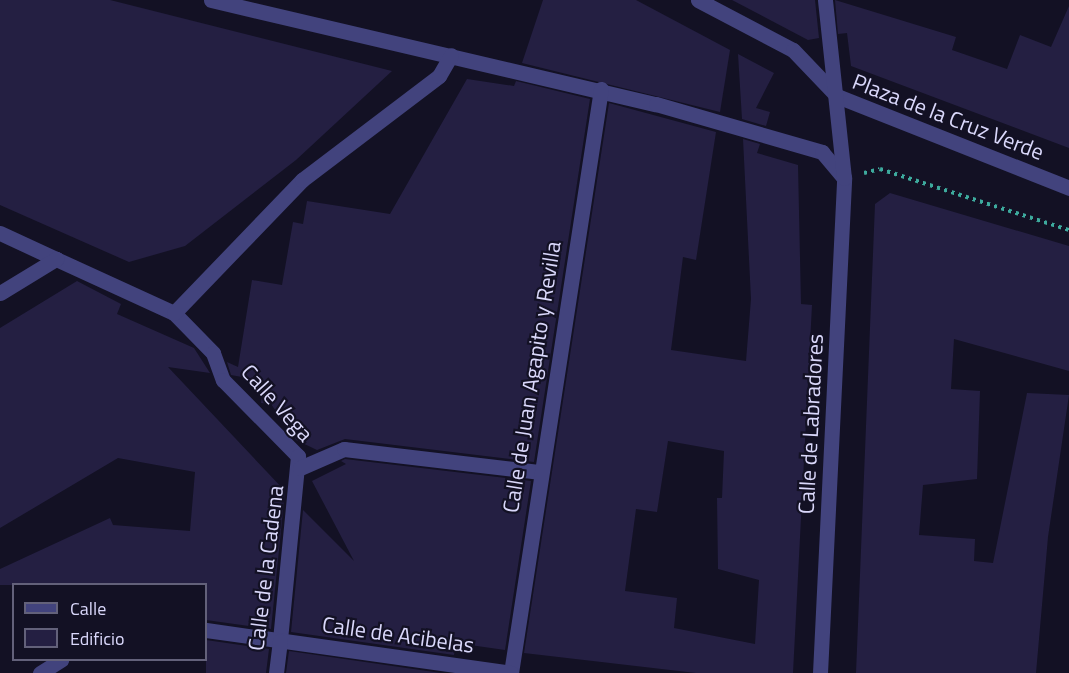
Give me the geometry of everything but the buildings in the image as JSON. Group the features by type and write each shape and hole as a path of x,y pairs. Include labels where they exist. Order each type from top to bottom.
{"street":[{"path":"211,0 601,89 822,152 844,178"},
{"path":"698,0 793,50 837,96"},
{"path":"825,0 837,96"},
{"path":"174,314 302,180 439,76 451,55"},
{"name":"Calle de Juan Agapito y Revilla","path":"511,673 539,472 601,89"},
{"name":"Plaza de la Cruz Verde","path":"844,178 837,96 1069,188"},
{"name":"Calle de Labradores","path":"820,673 844,178"},
{"name":"Calle Vega","path":"0,233 174,314 213,352 223,380 298,456 300,468"},
{"path":"0,292 56,259"},
{"path":"300,468 344,449 539,472"},
{"name":"Calle de la Cadena","path":"276,673 300,468"},
{"name":"Calle de Acibelas","path":"207,630 511,673"},
{"path":"40,673 59,661"}],"path":[{"path":"844,178 879,169 1069,230"}]}
